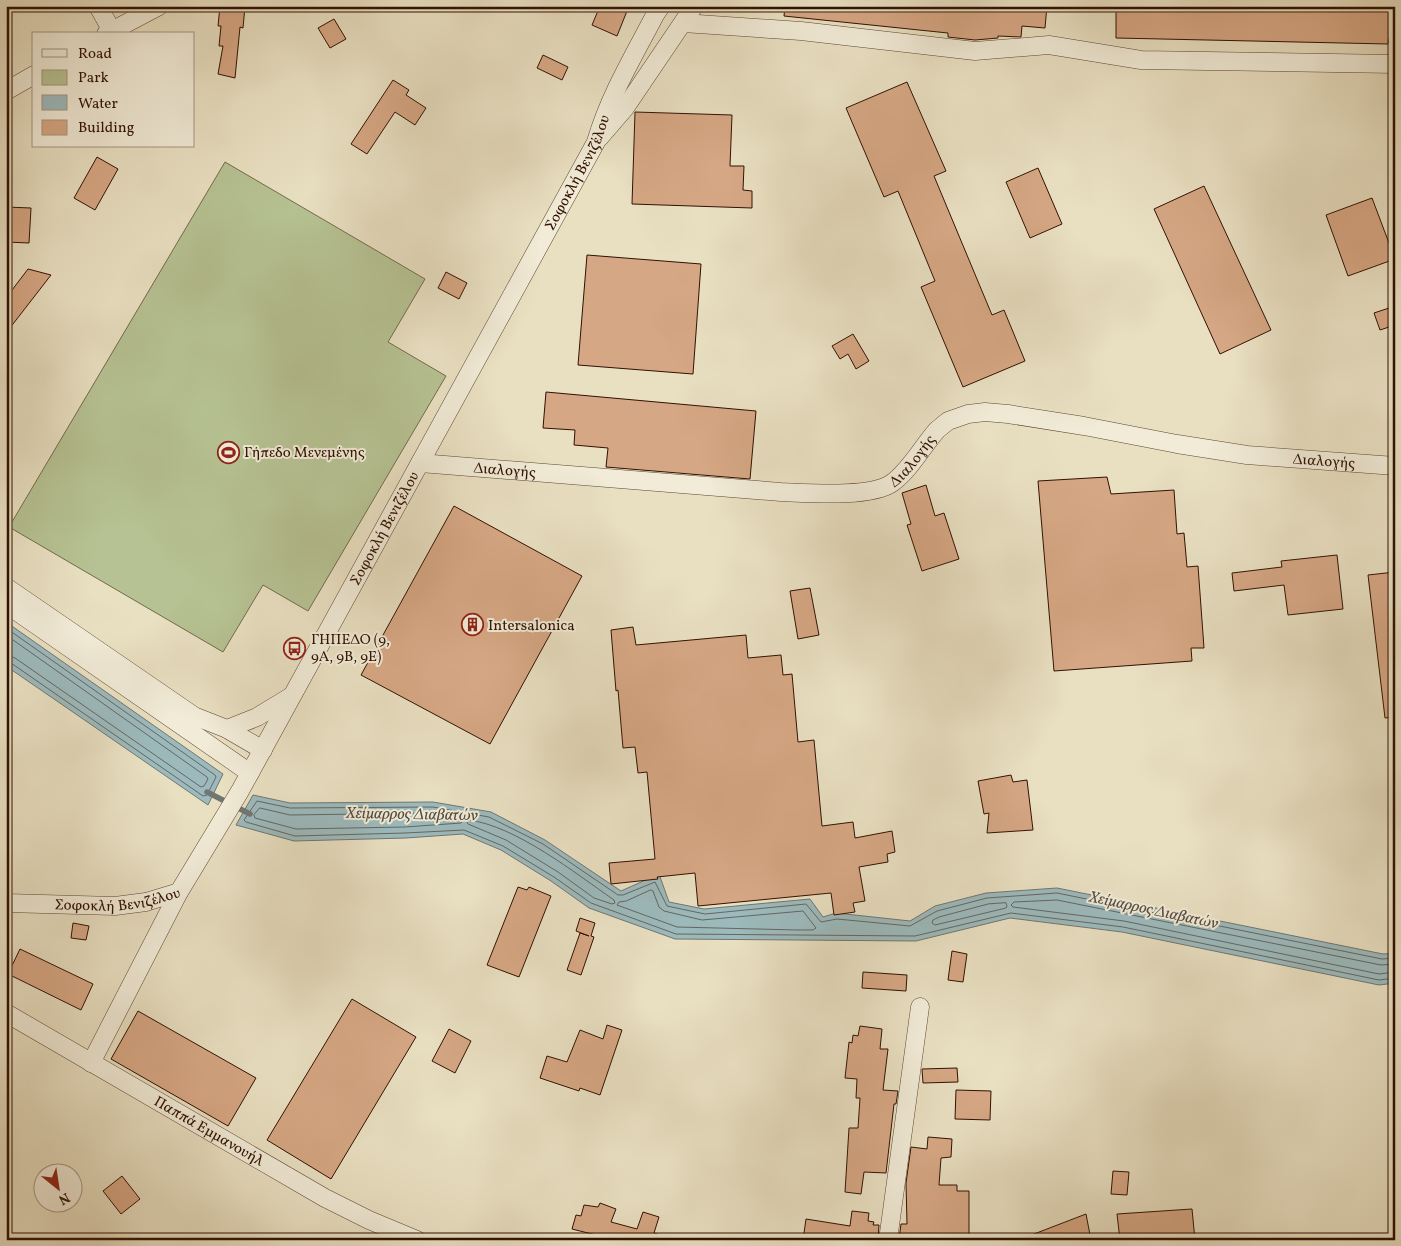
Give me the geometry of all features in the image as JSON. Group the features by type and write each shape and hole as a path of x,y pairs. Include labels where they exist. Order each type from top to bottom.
{"street":[{"path":"98,6 109,32 136,11 159,6"},
{"name":"Σοφοκλή Βενιζέλου","path":"6,903 115,906 146,902 179,892 220,826 263,750 596,142 610,100 655,15 662,6"},
{"path":"596,142 625,108 694,6"},
{"path":"682,23 800,31 975,51 1049,45 1141,60 1395,64"},
{"path":"6,91 32,76"},
{"name":"Διαλογής","path":"420,463 772,491 814,493 866,491 883,488 895,481 936,430 961,416 984,412 1034,417 1247,455 1395,466"},
{"path":"6,587 194,716 228,728 263,750"},
{"path":"6,604 250,773"},
{"path":"228,728 257,717 293,695"},
{"path":"91,1063 179,892"},
{"path":"888,1240 920,1006"},
{"name":"Παππά Εμμανουήλ","path":"6,1013 325,1198 369,1220 417,1240"}],"green space":[{"name":"Γήπεδο Μενεμένης","path":"225,162 425,279 388,342 446,376 308,611 263,585 223,652 9,527"}],"water":[{"path":"6,622 223,774 208,805 6,666"},
{"path":"253,795 290,803 433,802 491,812 545,840 621,891 659,874 669,902 704,909 810,899 823,917 836,913 910,921 935,906 986,893 1057,888 1383,954 1395,953 1395,983 1379,985 1122,932 1010,918 916,941 675,939 589,908 551,881 501,850 463,834 406,838 294,841 236,825"}],"building":[{"path":"220,6 245,6 243,28 240,27 235,78 218,74 223,46 219,46"},
{"path":"600,6 629,6 617,36 592,25"},
{"path":"785,6 1047,6 1045,28 1022,26 1021,37 998,36 998,38 975,40 948,37 948,33 784,16"},
{"path":"1116,6 1395,6 1395,38 1389,38 1388,44 1116,38"},
{"path":"334,19 346,39 330,48 318,28"},
{"path":"543,55 568,67 562,80 537,68"},
{"path":"393,80 409,90 406,95 426,108 415,125 395,112 367,154 351,144"},
{"path":"907,82 946,171 934,176 992,315 1004,310 1025,361 963,387 921,287 935,281 898,191 884,197 846,108"},
{"path":"635,112 732,115 730,166 744,166 743,190 752,191 752,208 632,204"},
{"path":"97,157 118,169 95,210 74,198"},
{"path":"1038,168 1062,224 1030,238 1006,182"},
{"path":"1204,186 1271,330 1220,354 1154,209"},
{"path":"1372,198 1395,259 1348,276 1326,215"},
{"path":"6,207 31,208 29,243 6,242"},
{"path":"587,255 701,264 693,374 578,365"},
{"path":"28,269 51,275 6,333 6,298"},
{"path":"446,272 467,283 459,299 438,288"},
{"path":"1395,306 1395,325 1380,330 1374,313"},
{"path":"853,334 869,361 856,369 848,354 840,359 832,346"},
{"path":"546,392 756,411 750,479 606,467 608,448 574,445 575,430 543,428"},
{"path":"1107,477 1111,494 1174,490 1177,534 1184,533 1187,567 1198,566 1204,648 1191,648 1192,661 1054,671 1038,481"},
{"path":"926,485 935,516 944,513 959,559 922,571 907,525 911,524 902,493"},
{"name":"Intersalonica","path":"454,506 582,576 490,744 361,675"},
{"path":"1337,555 1343,609 1288,615 1284,585 1234,591 1232,573 1282,567 1281,561"},
{"path":"1395,572 1395,717 1385,718 1368,575"},
{"path":"810,588 819,635 798,639 790,591"},
{"path":"633,627 636,645 746,635 748,658 781,655 783,675 792,674 798,742 814,740 822,826 853,822 855,838 892,831 895,852 887,854 888,862 859,867 865,901 853,903 855,912 834,915 831,893 698,906 695,873 611,884 609,863 655,859 647,772 638,773 635,747 623,748 618,690 616,691 611,630"},
{"path":"1011,775 1013,782 1027,780 1033,830 987,833 989,813 984,814 978,781"},
{"path":"518,887 527,890 529,887 551,896 519,977 487,965"},
{"path":"580,918 595,923 591,936 594,937 581,975 567,970 580,933 589,936 576,931"},
{"path":"73,923 89,926 86,940 71,938"},
{"path":"20,949 93,984 81,1010 8,974"},
{"path":"952,951 967,954 963,982 948,980"},
{"path":"863,972 907,975 906,991 862,988"},
{"path":"352,999 416,1037 331,1179 267,1140"},
{"path":"138,1011 256,1078 228,1126 111,1059"},
{"path":"607,1025 622,1030 600,1095 580,1088 579,1091 540,1078 547,1056 567,1062 580,1030 603,1039"},
{"path":"860,1026 882,1029 880,1049 888,1049 883,1090 898,1091 896,1104 894,1104 886,1173 864,1172 861,1194 845,1192 849,1128 858,1128 860,1098 856,1098 857,1079 845,1078 849,1042 852,1043 853,1035 858,1036"},
{"path":"449,1029 471,1041 455,1073 432,1061"},
{"path":"957,1068 958,1082 923,1083 922,1069"},
{"path":"956,1090 991,1091 990,1120 955,1119"},
{"path":"928,1137 952,1139 951,1157 941,1158 939,1185 957,1185 957,1191 969,1191 969,1240 899,1240 901,1224 907,1224 906,1183 911,1147 927,1149"},
{"path":"1113,1171 1129,1172 1127,1195 1111,1194"},
{"path":"122,1176 140,1199 121,1214 103,1191"},
{"path":"600,1203 616,1209 611,1222 637,1229 643,1212 659,1217 654,1233 660,1235 660,1240 594,1240 596,1235 572,1229 576,1215 581,1216 584,1205 598,1207"},
{"path":"1192,1209 1195,1240 1120,1240 1117,1214"},
{"path":"852,1211 869,1213 868,1221 874,1222 873,1225 879,1225 878,1240 803,1240 806,1219 850,1226"},
{"path":"1086,1214 1091,1240 1021,1240 1021,1239"}],"waterway":[{"name":"Χείμαρρος Διαβατών","path":"207,792 250,814"}],"place":[{"name":"Γήπεδο Μενεμένης","path":"228,452"},
{"name":"Intersalonica","path":"472,625"},
{"name":"ΓΗΠΕΔΟ (9, 9Α, 9Β, 9Ε)","path":"295,648"}]}
